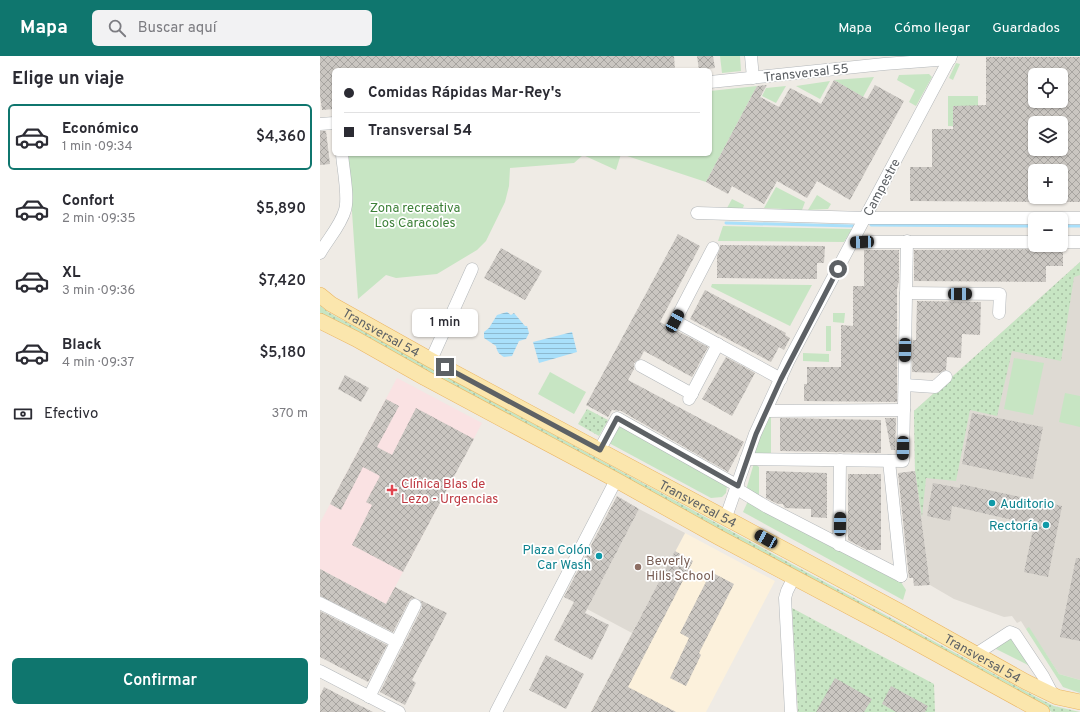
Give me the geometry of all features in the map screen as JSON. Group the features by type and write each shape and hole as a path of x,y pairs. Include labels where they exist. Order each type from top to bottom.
{"main road":[{"name":"Transversal 54","path":"320,295 331,304 431,360 726,517 1026,682 1053,695 1080,702"},
{"name":"Transversal 54","path":"320,321 356,339 425,378 898,632 1042,712"}],"street":[{"path":"751,56 753,78"},
{"name":"Transversal 55","path":"712,82 951,58"},
{"name":"Campestre","path":"726,517 746,459 781,379 852,242 951,58"},
{"path":"320,124 332,123"},
{"path":"320,253 345,209 346,198 342,156"},
{"path":"697,213 865,218 1080,218"},
{"path":"746,459 903,461 907,241"},
{"path":"852,242 1028,242"},
{"path":"1068,242 1080,242"},
{"path":"713,248 675,321 781,379"},
{"path":"431,360 472,269"},
{"path":"906,293 1000,294 1000,313"},
{"path":"641,366 691,396 718,344"},
{"path":"904,385 935,387 946,377"},
{"path":"766,411 904,410"},
{"path":"600,450 617,418 767,507 901,576 889,461"},
{"path":"839,545 840,460"},
{"path":"496,712 616,480"},
{"path":"791,712 785,598 787,590 794,577"},
{"path":"320,603 397,642"},
{"path":"369,697 416,605"},
{"path":"976,654 1010,632 1015,634 1043,676 1053,695"},
{"path":"320,671 399,712"}],"shaded area":[{"path":"1080,262 1080,680 1059,674 1029,628 1026,629 1021,621 1017,623 1012,616 1004,617 954,599 930,585 915,471 914,411"},
{"name":"Clínica Blas de Lezo - Urgencias","path":"397,378 482,423 386,604 320,569 320,523"},
{"name":"Beverly Hills School","path":"639,509 685,533 632,633 587,609"},
{"path":"685,533 775,581 706,712 591,712"}],"green space":[{"path":"720,56 740,56 741,71 722,73"},
{"path":"956,63 960,64 953,80 949,78"},
{"path":"929,74 932,77 916,106 909,102 915,90 897,80 899,75"},
{"path":"874,77 863,97 834,80"},
{"path":"830,81 820,99 796,86"},
{"path":"757,86 706,182 627,156 712,156 712,91"},
{"path":"786,86 776,103 762,96 766,88"},
{"path":"948,96 978,96 978,127 948,126"},
{"name":"Zona recreativa Los Caracoles","path":"348,156 582,156 574,163 510,168 509,186 505,202 486,241 477,250 437,274 396,278 386,275 358,299"},
{"name":"Zona recreativa Los Caracoles","path":"585,156 620,156 616,170"},
{"path":"776,187 805,202 802,210 764,208"},
{"path":"817,195 831,204 828,209 808,210"},
{"path":"732,199 744,205 743,208 727,208"},
{"path":"723,226 852,229 844,242 718,241"},
{"path":"1080,262 1080,275 1074,277 1061,361 1012,351 997,416 970,410 956,481 926,478 922,517 915,471 914,411"},
{"path":"712,284 812,285 790,326 711,287"},
{"path":"320,305 328,312 1040,699 1054,706 1080,712 1052,712 1038,703 327,317 320,313"},
{"path":"833,313 845,313 844,323 833,322"},
{"path":"826,326 831,326 831,351 826,351"},
{"path":"803,353 829,354 829,362 803,361"},
{"path":"1014,358 1044,363 1033,415 1004,409"},
{"path":"550,372 586,392 574,414 538,394"},
{"path":"1065,393 1080,396 1080,427 1059,422"},
{"path":"587,409 608,420 599,436 578,424"},
{"path":"768,415 771,416 771,457 753,456"},
{"path":"618,423 727,486 726,493 722,497 711,498 609,443"},
{"path":"754,463 759,467 759,498 746,490"},
{"path":"748,501 899,579 906,590 903,600 743,512"},
{"path":"792,608 934,684 935,712 798,712"},
{"path":"1029,627 1059,674 1080,680 1080,693 1063,687 1026,629"},
{"path":"1007,638 1013,639 1036,669 992,647"}],"water":[{"path":"507,312 511,315 514,313 525,326 527,326 529,333 526,339 519,341 512,356 504,357 498,353 496,346 484,338 484,332 489,328 497,315"},
{"path":"572,332 577,352 539,363 533,342"}],"building":[{"path":"320,56 674,56 675,68 332,68 332,109 322,110 320,95"},
{"path":"697,56 713,56 715,68 699,68"},
{"path":"986,57 1080,57 1080,202 1068,202 1068,164 1028,164 1028,202 910,201 910,167 932,167 932,129 953,129 953,106 986,105"},
{"path":"834,80 867,99 875,85 904,101 850,200 817,181 807,198 777,181 764,204 732,186 728,194 706,182 757,86 767,85 760,97 779,107 790,88 821,104"},
{"path":"320,131 326,131 330,164 320,165"},
{"path":"678,234 700,246 660,322 708,347 692,377 644,351 640,359 634,363 634,369 628,380 744,442 728,472 621,411 612,410 608,417 586,405"},
{"path":"720,245 825,246 824,263 817,263 817,279 717,278 717,256"},
{"path":"501,248 542,271 525,300 484,278"},
{"path":"1028,249 1028,252 1063,252 1063,266 1046,266 1046,282 914,281 914,250"},
{"path":"864,250 899,250 899,281 897,289 897,402 804,401 804,384 807,384 807,367 841,367 841,325 853,326 853,286 864,286"},
{"path":"705,290 786,333 785,335 790,338 784,350 779,347 771,362 690,319"},
{"path":"917,301 981,302 980,335 962,334 961,358 947,357 946,370 939,373 912,372 913,340 916,340"},
{"path":"726,357 755,373 732,416 702,399"},
{"path":"345,375 369,388 361,402 338,389"},
{"path":"386,399 399,406 377,447 392,455 416,408 474,439 403,572 352,545 372,505 366,502 380,476 363,467 341,510 330,504"},
{"path":"972,413 1043,427 1033,479 962,464"},
{"path":"780,418 881,420 881,453 780,451"},
{"path":"885,418 896,418 895,450 891,450"},
{"path":"766,471 827,473 827,518 811,517 811,509 785,508 783,504 778,504 766,498"},
{"path":"915,471 930,585 914,586 913,578 909,578 898,473"},
{"path":"848,474 881,474 881,550 867,550 848,540"},
{"path":"933,483 960,488 960,484 1062,506 1048,577 1024,572 1034,525 952,506 950,521 927,516"},
{"path":"617,496 639,509 585,613 609,625 592,660 554,640 574,602 564,597"},
{"path":"675,551 693,561 628,687 676,712 591,712"},
{"path":"1076,558 1080,558 1080,641 1060,637"},
{"path":"320,569 386,604 395,587 416,598 409,601 393,632 320,596"},
{"path":"711,572 734,584 699,653 701,655 686,686 670,678 689,638 680,633"},
{"path":"420,600 447,613 412,680 416,683 405,705 380,692 422,608"},
{"path":"320,611 387,645 368,682 320,657"},
{"path":"546,655 584,674 566,709 529,690"},
{"path":"835,678 872,699 864,712 816,712"},
{"path":"891,686 928,706 925,712 896,712 882,704"},
{"path":"324,687 373,712 320,712 320,696"}],"waterway":[{"path":"726,223 853,226"},
{"path":"871,225 1028,226"},
{"path":"1068,226 1080,226"}],"place":[{"name":"Clínica Blas de Lezo - Urgencias","path":"392,490"},
{"name":"Auditorio","path":"992,503"},
{"name":"Rectoría","path":"1046,525"},
{"name":"Plaza Colón Car Wash","path":"599,556"},
{"name":"Beverly Hills School","path":"638,567"}],"route":[{"path":"445,367 600,450 617,418 738,486 746,459 756,434 788,362 838,269"}]}
